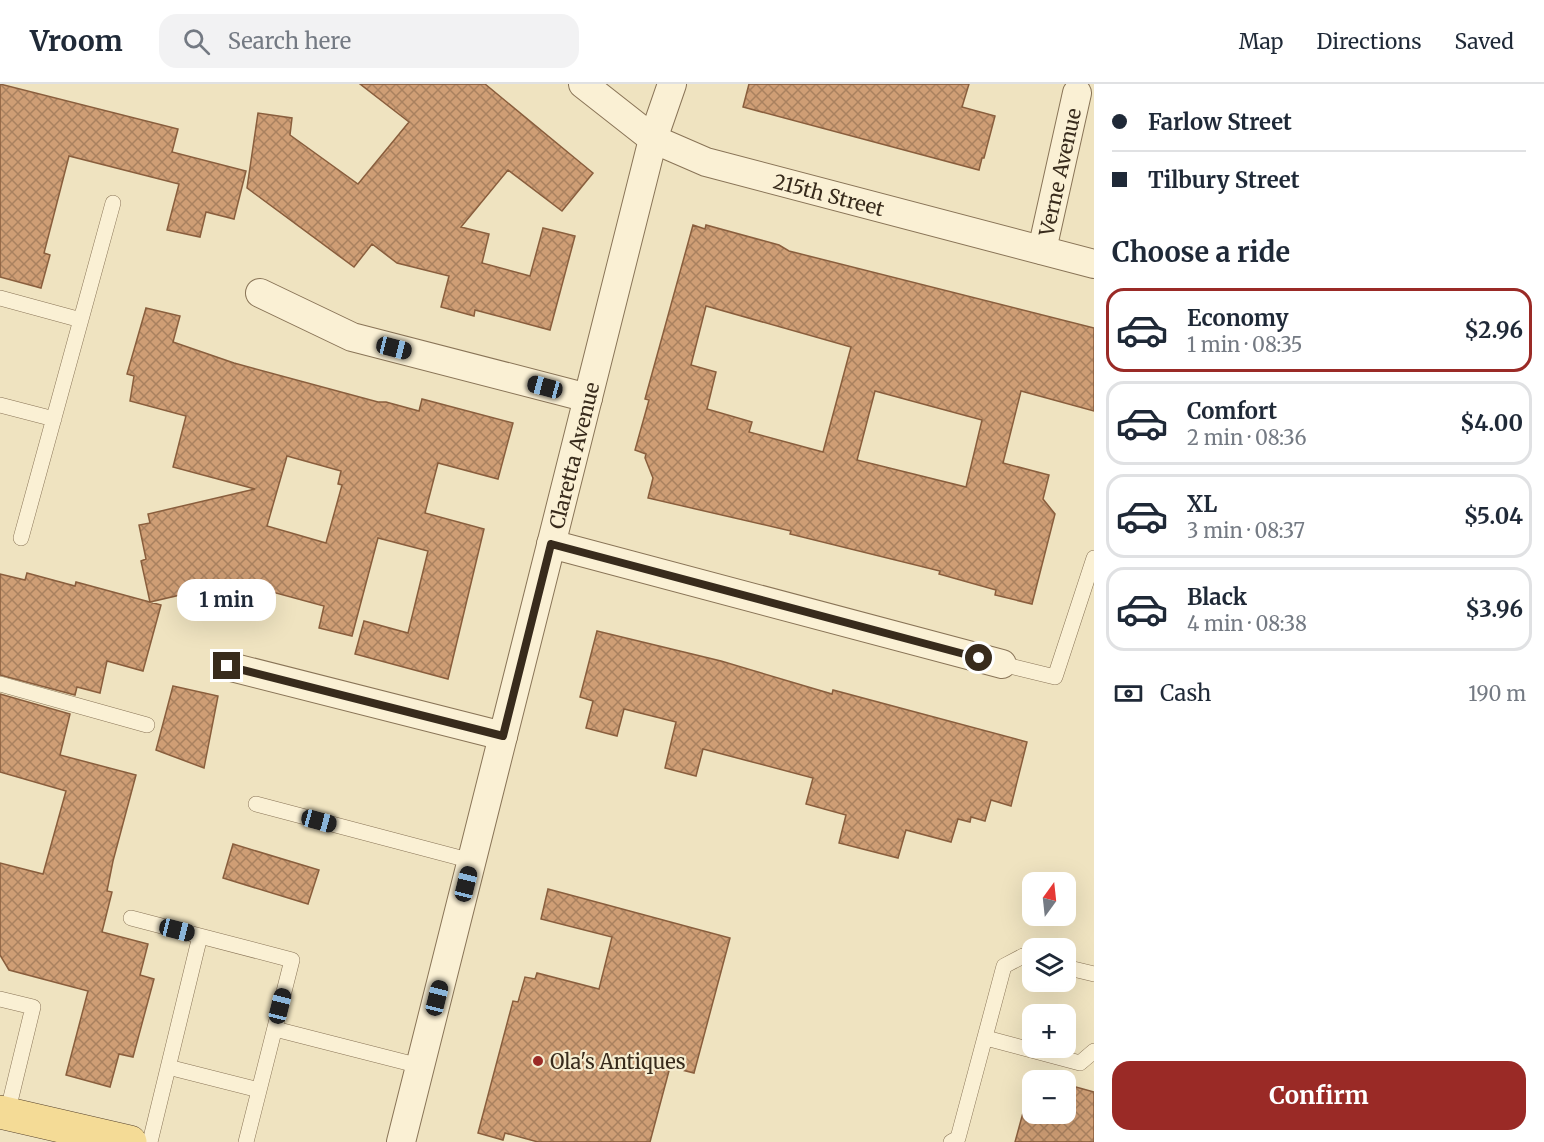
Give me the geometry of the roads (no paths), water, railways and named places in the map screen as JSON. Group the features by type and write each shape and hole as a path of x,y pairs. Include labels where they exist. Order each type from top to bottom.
{"main road":[{"path":"3,1113 130,1142"}],"street":[{"name":"215th Street","path":"583,84 653,139 706,162 1094,264"},
{"name":"Claretta Avenue","path":"401,1142 653,139 672,84"},
{"name":"Verne Avenue","path":"1042,250 1077,93"},
{"path":"260,292 352,337 588,398"},
{"path":"551,544 1002,664"},
{"path":"227,666 503,736"}],"lane":[{"path":"21,538 113,202"},
{"path":"0,298 81,320"},
{"path":"0,405 54,419"},
{"path":"1002,664 1055,677 1088,598 1094,558"},
{"path":"0,684 147,725"},
{"path":"256,804 472,861"},
{"path":"130,918 292,960 246,1142"},
{"path":"150,1142 200,936"},
{"path":"951,1142 958,1138 1004,966 1022,957"},
{"path":"1076,970 1094,974"},
{"path":"0,999 33,1007 3,1113"},
{"path":"274,1029 420,1066"},
{"path":"986,1038 1080,1063 1094,1051"},
{"path":"168,1067 259,1090"}],"place":[{"name":"Ola's Antiques","path":"538,1061"}]}
